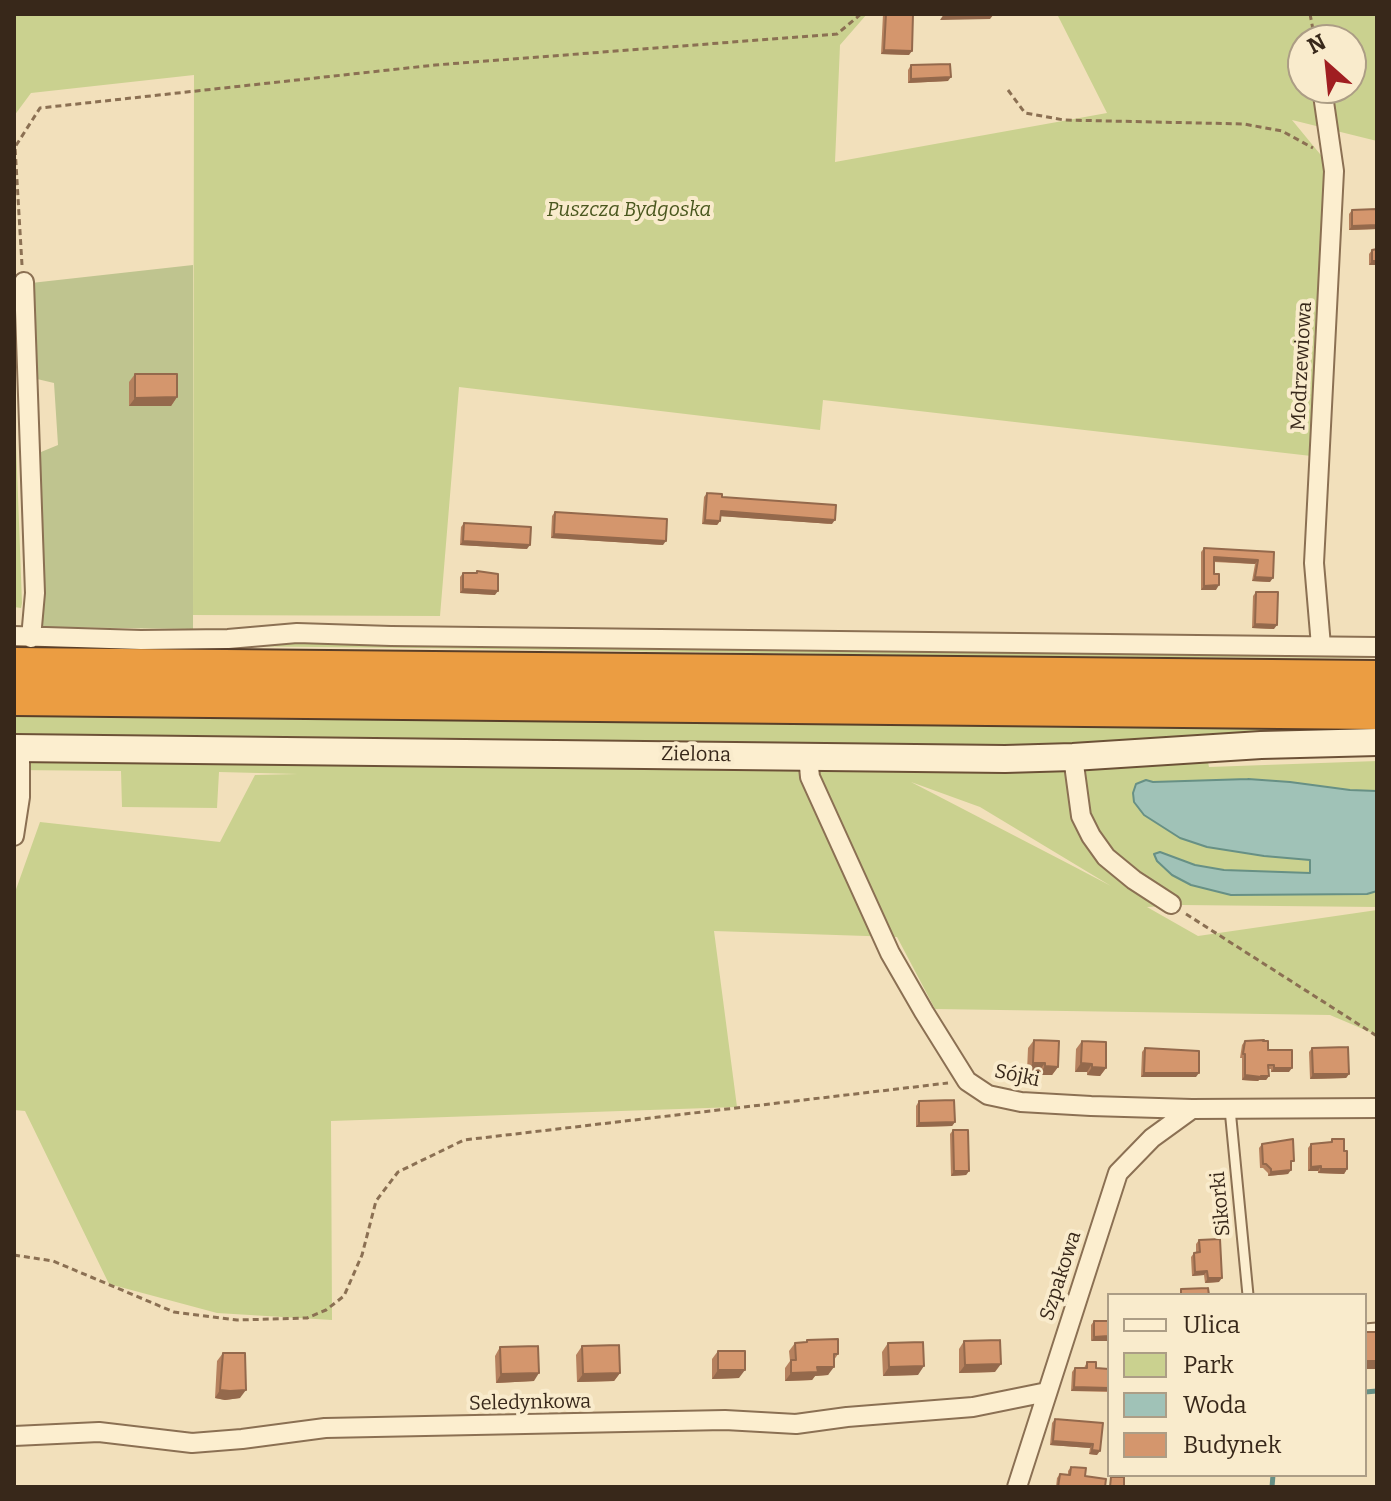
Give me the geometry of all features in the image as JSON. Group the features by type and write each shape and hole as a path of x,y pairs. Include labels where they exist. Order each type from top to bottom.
{"highway":[{"path":"20,646 1377,678"},
{"path":"14,698 1377,712"}],"street":[{"name":"Modrzewiowa","path":"1321,646 1314,563 1334,171 1324,104"},
{"path":"24,282 35,593 20,646 228,639 297,633 1377,647"},
{"name":"Zielona","path":"17,748 1005,759 1377,742"},
{"path":"14,836 20,797 17,748"},
{"name":"Sójki","path":"808,756 810,777 890,953 967,1081 988,1095 1021,1102 1192,1109 1377,1108"},
{"path":"1073,757 1081,816 1091,836 1106,857 1171,904"},
{"name":"Szpakowa","path":"1017,1487 1118,1173 1152,1138 1192,1109"},
{"name":"Seledynkowa","path":"14,1436 99,1432 192,1443 325,1428 725,1420 796,1424 973,1407 1047,1392"}],"lane":[{"name":"Sikorki","path":"1230,1109 1248,1293"}],"path":[{"path":"24,282 15,147 40,108 435,65 837,34 861,14"},
{"path":"1008,90 1025,113 1064,120 1244,124 1282,131 1313,148"},
{"path":"1171,904 1377,1036"},
{"path":"14,1255 53,1261 174,1312 237,1320 307,1318 326,1310 344,1296 362,1255 376,1201 398,1172 464,1140 967,1081"}],"green space":[{"name":"Puszcza Bydgoska","path":"14,14 867,14 840,45 835,162 1107,113 1057,14 1377,14 1377,141 1292,120 1334,171 1320,457 823,400 820,430 459,387 440,616 193,615 194,75 31,93 14,116"},
{"path":"193,265 193,629 40,627 41,452 58,445 54,383 37,379 31,283"},
{"path":"14,389 22,603 21,608 14,607"},
{"path":"14,640 1377,651 1377,658 14,644"},
{"path":"14,715 1353,730 1203,737 1209,767 1377,761 1377,907 1147,907 1198,936 1377,910 1377,1035 1330,1015 935,1009 897,937 714,931 737,1107 331,1121 332,1320 217,1313 109,1284 25,1111 14,1110 14,895 40,822 220,842 255,775 298,774 219,772 217,808 122,807 121,771 14,770","holes":["911,782 980,807 1111,886"]}],"water":[{"path":"1248,779 1377,791 1377,891 1367,894 1231,895 1191,885 1172,875 1157,861 1154,854 1160,852 1195,865 1224,870 1310,873 1310,860 1207,847 1180,838 1144,815 1134,802 1136,784 1146,780"}],"building":[{"path":"886,14 913,14 912,51 884,50"},
{"path":"950,64 951,77 911,79 911,65"},
{"path":"1377,209 1377,225 1352,226 1352,210"},
{"path":"1377,249 1377,261 1372,261 1372,250"},
{"path":"135,374 177,374 177,397 135,398"},
{"path":"707,493 722,494 722,497 836,505 835,520 721,511 720,521 705,520"},
{"path":"555,512 667,519 666,541 554,534"},
{"path":"464,523 531,527 530,545 463,541"},
{"path":"1204,548 1274,552 1273,578 1255,577 1258,560 1214,557 1214,574 1219,574 1219,585 1204,586"},
{"path":"463,573 498,574 498,591 463,589"},
{"path":"1256,592 1278,592 1277,625 1255,624"},
{"path":"1034,1040 1059,1041 1058,1067 1033,1063"},
{"path":"1082,1041 1106,1042 1106,1068 1081,1063"},
{"path":"1245,1041 1268,1041 1268,1050 1292,1050 1292,1068 1268,1065 1269,1076 1245,1075"},
{"path":"1348,1047 1349,1074 1313,1074 1312,1048"},
{"path":"1145,1048 1199,1051 1199,1073 1144,1073"},
{"path":"954,1100 955,1122 919,1123 919,1101"},
{"path":"953,1130 968,1130 969,1171 954,1171"},
{"path":"1293,1139 1294,1161 1291,1161 1291,1170 1271,1172 1263,1164 1262,1144"},
{"path":"1332,1139 1344,1139 1347,1169 1311,1167 1311,1144 1332,1142"},
{"path":"1220,1239 1222,1278 1208,1278 1207,1271 1195,1272 1194,1253 1200,1252 1199,1240"},
{"path":"1208,1288 1209,1293 1181,1293 1181,1289"},
{"path":"1094,1321 1107,1321 1107,1336 1094,1337"},
{"path":"1367,1332 1377,1332 1377,1361 1367,1361"},
{"path":"838,1339 834,1367 817,1367 818,1372 791,1373 791,1360 796,1360 795,1343"},
{"path":"1000,1340 1001,1364 965,1365 964,1341"},
{"path":"923,1342 924,1366 889,1367 888,1343"},
{"path":"619,1345 620,1373 583,1374 582,1346"},
{"path":"538,1346 539,1373 501,1374 500,1347"},
{"path":"718,1351 745,1351 745,1370 718,1370"},
{"path":"223,1353 245,1353 246,1390 220,1390"},
{"path":"1087,1362 1096,1362 1096,1368 1107,1369 1107,1388 1074,1387 1075,1368 1087,1368"},
{"path":"1055,1419 1103,1423 1100,1451 1092,1450 1093,1444 1053,1441"},
{"path":"1071,1467 1086,1468 1085,1476 1106,1479 1105,1487 1058,1487 1060,1474 1070,1475"},
{"path":"1111,1477 1124,1477 1124,1487 1110,1487"}],"waterway":[{"path":"1367,1392 1377,1391"},
{"path":"1272,1487 1273,1477"}]}
